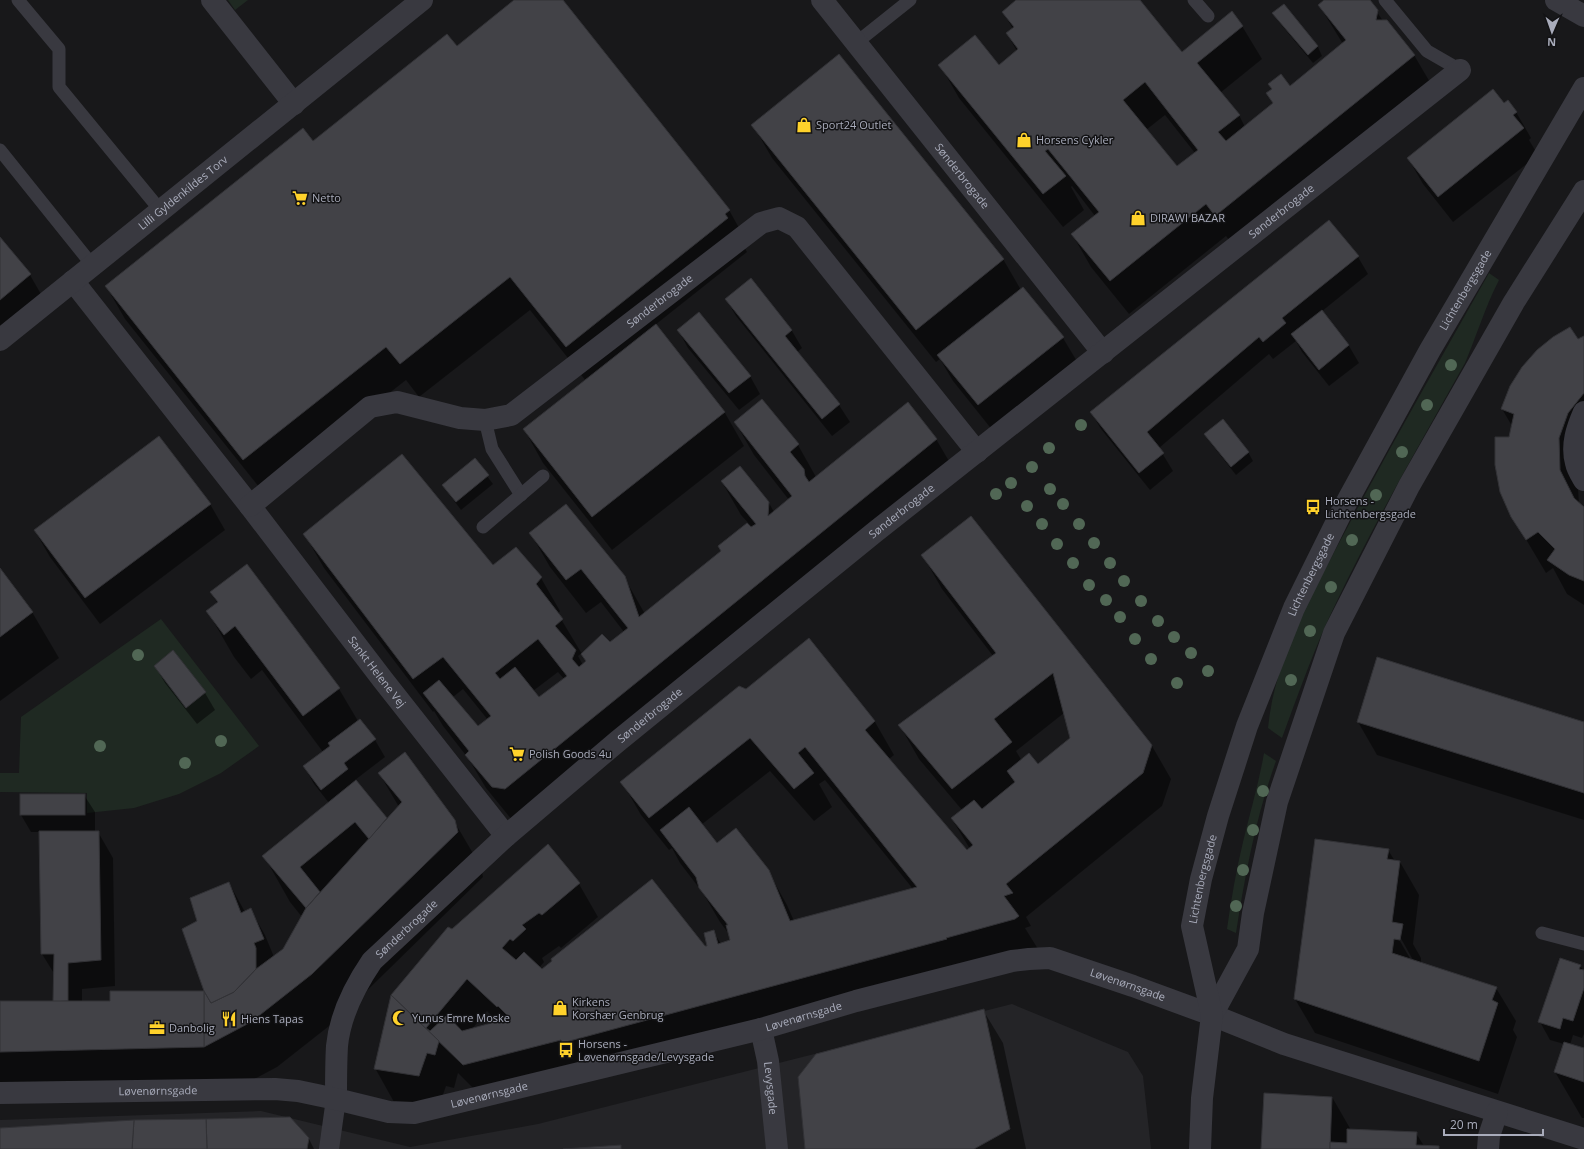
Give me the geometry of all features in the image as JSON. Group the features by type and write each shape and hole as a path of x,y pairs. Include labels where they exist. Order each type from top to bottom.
{"street":[{"path":"212,0 294,104"},
{"name":"Lilli Gyldenkildes Torv","path":"0,340 422,0"},
{"name":"Sønderbrogade","path":"822,0 1103,353"},
{"path":"1556,0 1584,16"},
{"name":"Sønderbrogade","path":"336,1099 337,1046 339,1035 347,1008 359,980 372,961 506,836 618,741 875,532 1460,70"},
{"name":"Lichtenbergsgade","path":"1200,1149 1202,1098 1212,1015 1192,926 1201,880 1218,816 1247,726 1263,682 1294,608 1344,508 1430,350 1584,88"},
{"name":"Lichtenbergsgade","path":"1212,1015 1248,949 1252,913 1277,802 1334,633 1410,486 1514,302 1584,191"},
{"name":"Sønderbrogade","path":"250,506 370,407 396,402 460,418 485,420 511,414 761,223 779,218 797,227 977,452"},
{"name":"Sankt Helene Vej","path":"73,281 156,384 383,680 506,836"},
{"path":"1584,412 1577,428 1574,446 1576,463 1584,480"},
{"name":"Løvenørnsgade","path":"0,1093 275,1089 298,1091 389,1112 414,1113 761,1029 864,999 1012,962 1029,959 1050,958 1212,1015 1284,1044 1584,1139"},
{"name":"Levysgade","path":"761,1029 768,1061 777,1149"},
{"path":"329,1149 336,1099"},
{"path":"1488,1149 1489,1136 1497,1112"}],"lane":[{"path":"18,0 59,49 59,87 161,211"},
{"path":"856,44 910,0"},
{"path":"1194,0 1208,16"},
{"path":"1385,0 1427,51 1460,70"},
{"path":"0,150 93,266"},
{"path":"485,420 492,449 521,495"},
{"path":"483,528 543,476"},
{"path":"1542,933 1584,944"}],"shaded area":[{"path":"228,0 248,0 235,10"},
{"path":"1489,273 1499,280 1489,300 1465,363 1351,572 1321,636 1282,738 1268,728 1278,676 1297,626 1363,497"},
{"path":"161,619 259,746 221,773 179,794 134,808 87,813 87,793 0,792 0,773 19,773 21,717"},
{"path":"1264,753 1276,761 1257,824 1243,889 1236,933 1227,929 1230,907 1240,853"},
{"path":"1012,1004 1128,1052 1143,1076 1151,1149 0,1149 0,1120 261,1111 410,1147 538,1124"}],"building":[{"path":"514,0 563,0 730,210 725,214 728,218 566,347 510,277 400,364 386,347 243,460 105,286 303,128 313,141 447,34 457,46"},
{"path":"1016,0 1140,0 1182,52 1232,11 1243,26 1197,63 1240,115 1218,132 1226,141 1273,103 1266,93 1272,89 1268,84 1281,74 1290,86 1346,40 1318,5 1324,0 1370,0 1378,10 1376,20 1387,20 1415,55 1215,216 1206,204 1110,281 1071,234 1099,212 1048,149 1045,151 1066,176 1043,194 938,65 975,35 999,65 1018,49 1006,33 1014,27 1002,12","holes":["1145,82 1198,150 1177,166 1123,100"]},
{"path":"1284,4 1318,46 1308,55 1272,13"},
{"path":"839,54 1004,259 916,330 751,125"},
{"path":"1493,89 1504,103 1508,100 1517,112 1513,115 1524,128 1438,197 1407,158"},
{"path":"1329,220 1359,256 1282,318 1286,323 1263,342 1259,337 1147,432 1164,453 1139,473 1090,412"},
{"path":"0,237 31,274 0,300"},
{"path":"751,278 792,330 785,336 840,404 822,419 725,299"},
{"path":"1023,287 1064,337 978,405 937,355"},
{"path":"1322,310 1349,345 1319,370 1291,334"},
{"path":"699,312 751,376 729,393 677,330"},
{"path":"656,324 725,412 592,517 523,429"},
{"path":"1570,327 1578,339 1584,336 1584,393 1568,413 1559,438 1560,470 1574,498 1584,507 1584,581 1569,575 1547,560 1555,549 1538,532 1526,540 1511,517 1500,492 1495,465 1495,437 1509,437 1514,414 1501,409 1510,386 1522,367 1537,350 1553,337"},
{"path":"762,399 799,444 790,452 804,469 805,476 809,482 908,402 937,439 505,789 492,787 465,755 469,751 423,693 439,680 478,726 491,716 443,657 413,679 303,534 402,454 493,565 516,547 542,577 536,584 563,619 555,626 576,650 572,659 579,667 586,661 581,654 602,634 610,642 628,628 581,569 566,580 529,533 566,504 625,576 639,617 721,551 718,546 747,523 751,527 756,524 721,481 740,466 769,502 768,516 792,496 734,422","holes":["538,639 567,676 539,697 515,667 500,679 495,673"]},
{"path":"1223,419 1249,452 1231,467 1204,434"},
{"path":"159,436 211,504 85,598 34,530"},
{"path":"475,458 489,475 456,502 442,485"},
{"path":"971,516 1152,745 1143,773 1006,884 1013,893 1004,896 1019,916 1015,919 946,938 947,939 562,1043 561,1040 463,1065 391,995 448,927 452,929 548,844 580,883 542,915 539,913 522,925 526,929 513,941 510,939 502,948 516,960 524,952 542,969 552,961 551,959 652,879 705,946 707,946 704,933 714,930 718,944 730,940 726,925 728,925 699,888 696,877 660,830 689,807 717,843 736,828 769,870 790,921 917,887 805,747 798,753 814,773 794,789 750,738 649,818 620,782 739,686 746,689 809,638 875,721 865,730 967,850 973,845 951,818 974,800 982,809 1015,782 1007,771 1029,753 1038,764 1070,738 1053,673 994,719 1012,742 952,789 898,725 996,653 921,555","holes":["467,979 497,1007 498,1006 510,1018 462,1031 447,1015 430,1031 426,1028"]},
{"path":"247,564 340,688 303,716 235,626 224,635 206,611 218,602 210,592"},
{"path":"0,568 33,612 0,637"},
{"path":"173,650 206,692 186,708 154,666"},
{"path":"1377,657 1584,722 1584,793 1357,722"},
{"path":"360,719 376,739 344,763 348,769 321,790 303,766 330,746 328,743"},
{"path":"405,752 455,820 458,832 312,974 251,1022 204,1047 204,991 211,1003 234,992 256,969 283,949 306,908 402,802 378,773"},
{"path":"356,780 387,818 369,839 355,822 300,867 320,892 306,908 262,856"},
{"path":"20,794 85,794 85,815 20,815"},
{"path":"39,831 99,831 101,960 68,963 68,1001 53,1002 54,954 41,954"},
{"path":"1315,839 1389,849 1387,859 1400,861 1392,922 1403,924 1400,940 1394,939 1392,953 1497,987 1492,1000 1498,1003 1479,1061 1294,999"},
{"path":"229,882 241,913 251,908 264,939 254,943 256,948 256,969 234,992 211,1003 204,991 182,929 197,921 190,898"},
{"path":"1560,958 1581,965 1579,969 1584,970 1584,988 1573,1021 1563,1018 1560,1029 1538,1022"},
{"path":"110,991 204,991 204,1047 0,1052 0,1001 110,1001"},
{"name":"Yunus Emre Moske","path":"391,995 439,1041 435,1055 427,1053 419,1076 374,1069"},
{"path":"984,1009 1010,1129 974,1149 805,1149 798,1077 816,1054"},
{"path":"1564,1042 1584,1048 1584,1082 1554,1072"},
{"path":"1264,1093 1332,1097 1330,1149 1261,1149"},
{"path":"290,1117 309,1138 307,1149 207,1149 206,1119"},
{"path":"206,1119 207,1149 132,1149 134,1120"},
{"path":"134,1120 132,1149 0,1149 0,1128"},
{"path":"1347,1129 1417,1132 1416,1145 1439,1146 1439,1149 1330,1149 1330,1142 1347,1143"},
{"path":"621,1145 621,1149 563,1149"}],"place":[{"name":"Sport24 Outlet","path":"804,125"},
{"name":"Horsens Cykler","path":"1024,140"},
{"name":"Netto","path":"300,198"},
{"name":"DIRAWI BAZAR","path":"1138,218"},
{"name":"Horsens - Lichtenbergsgade","path":"1313,507"},
{"name":"Polish Goods 4u","path":"517,754"},
{"name":"Kirkens Korshær Genbrug","path":"560,1008"},
{"name":"Yunus Emre Moske","path":"400,1018"},
{"name":"Hiens Tapas","path":"229,1019"},
{"name":"Danbolig","path":"157,1028"},
{"name":"Horsens - Løvenørnsgade/Levysgade","path":"566,1050"}]}
